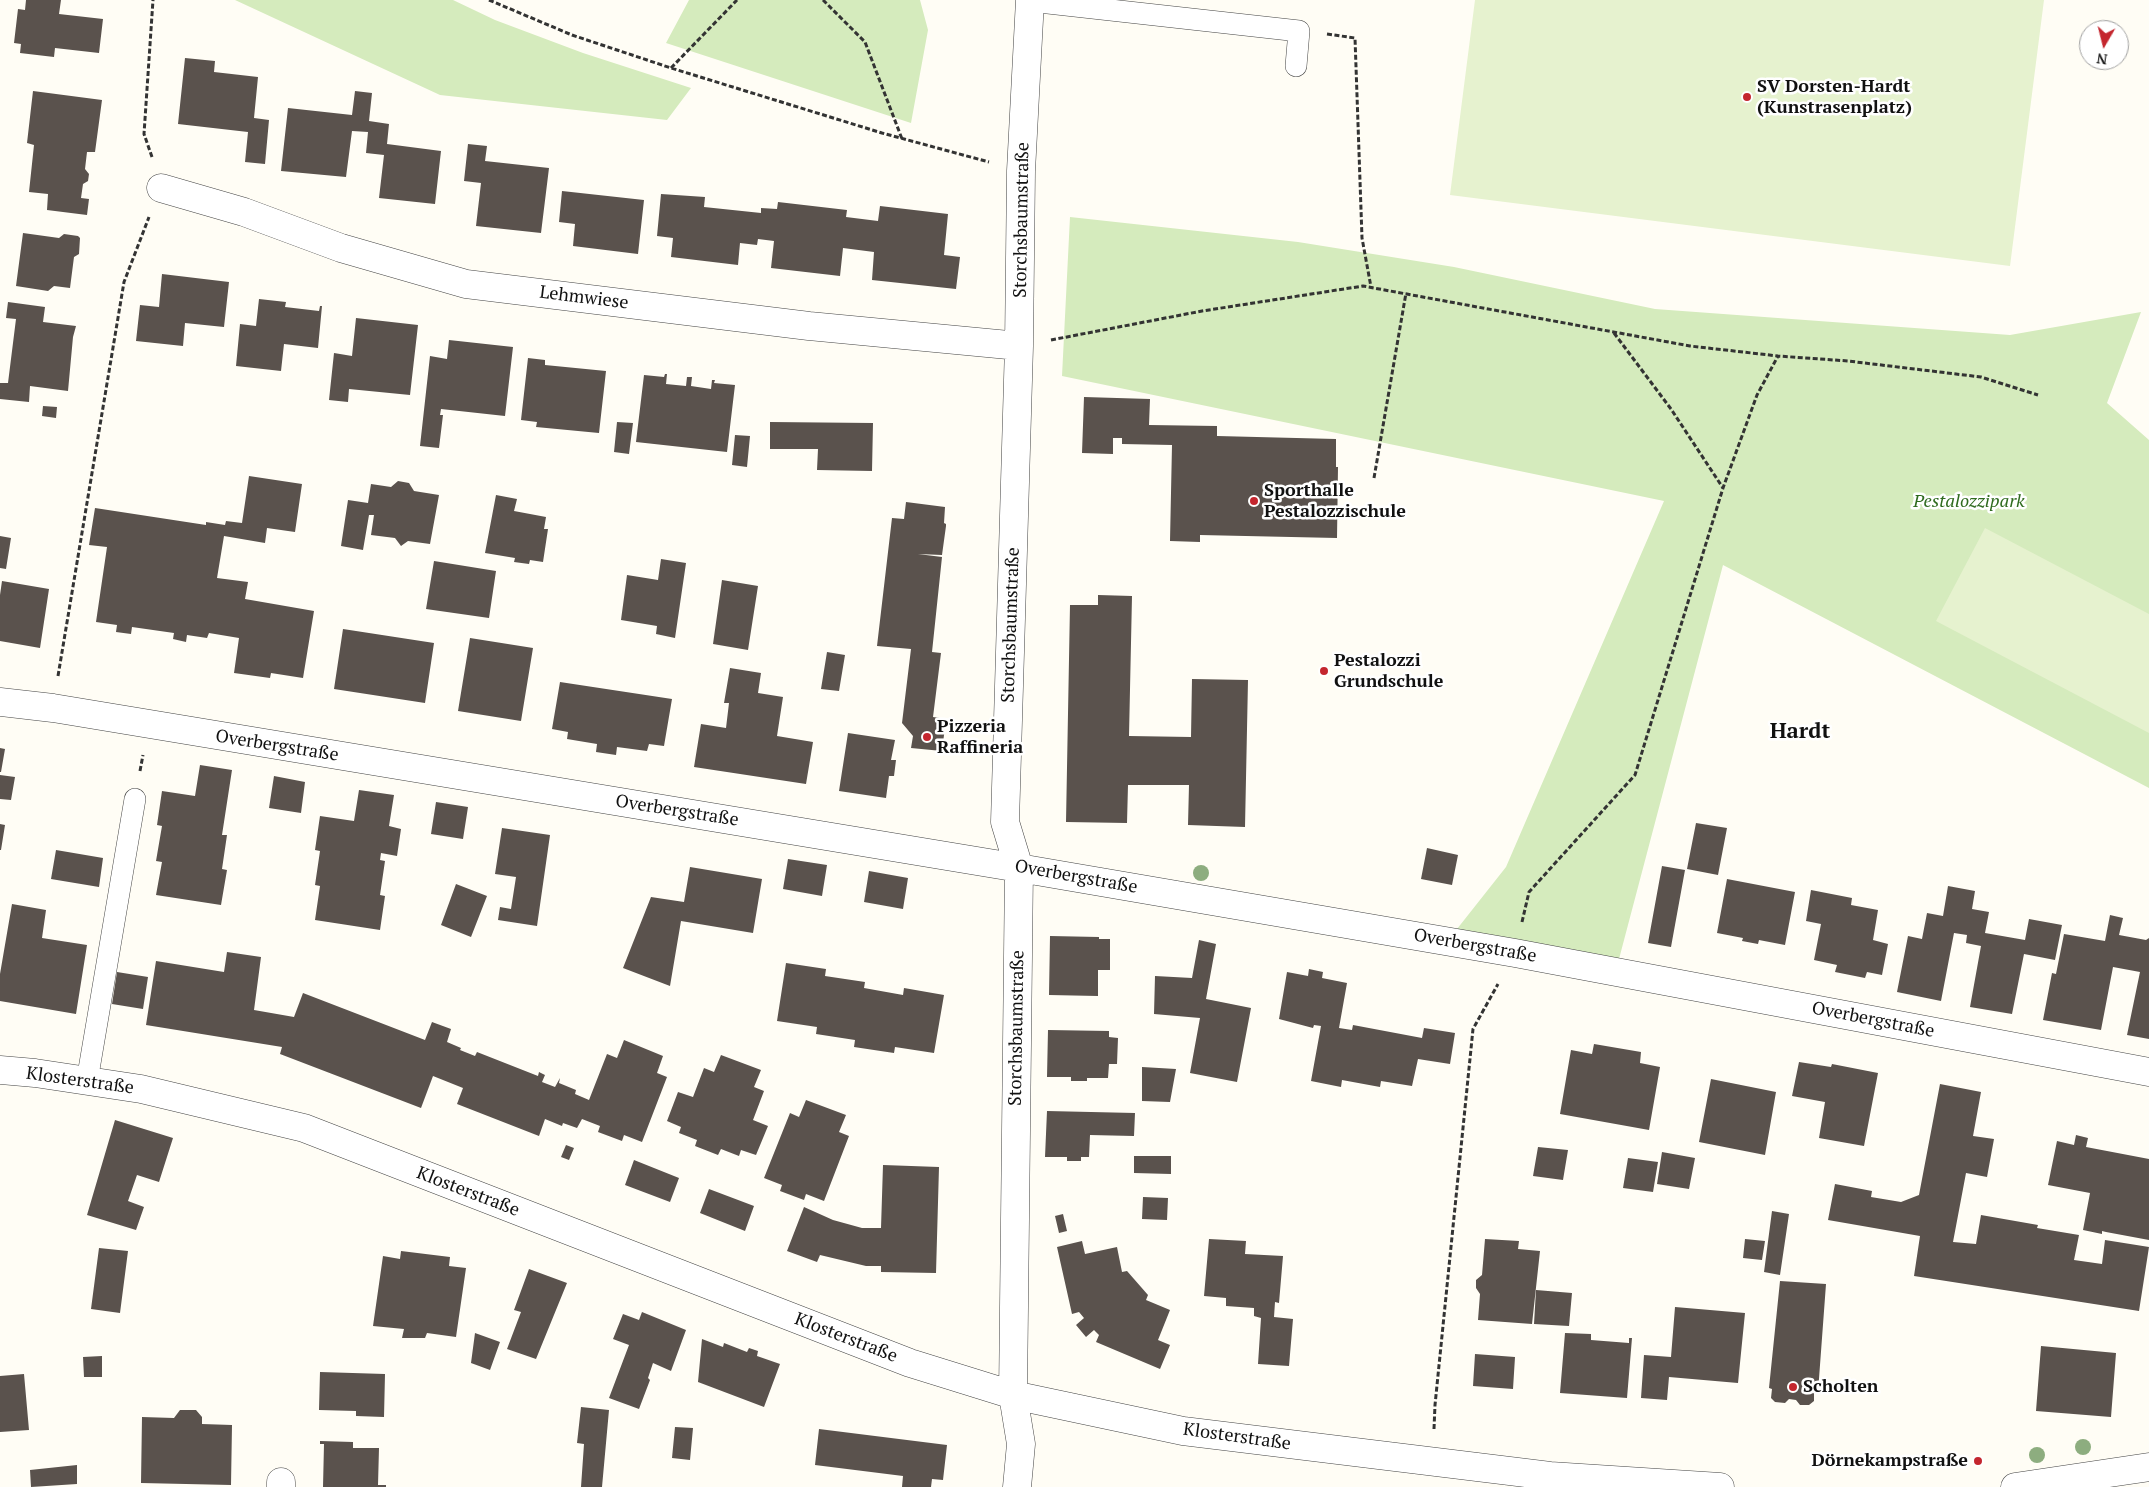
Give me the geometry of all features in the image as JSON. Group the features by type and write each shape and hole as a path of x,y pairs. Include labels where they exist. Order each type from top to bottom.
{"street":[{"name":"Storchsbaumstraße","path":"1017,1487 1021,1444 1013,1395 1019,868 1005,822 1019,346 1021,171 1030,1"},
{"name":"Lehmwiese","path":"161,188 244,212 341,248 466,284 808,326 1019,346"},
{"name":"Overbergstraße","path":"0,702 53,708 1019,868 1524,955 2149,1072"},
{"name":"Klosterstraße","path":"0,1070 87,1080 141,1089 304,1128 910,1363 1013,1395 1183,1430 1550,1476 1720,1487"},
{"path":"2015,1487 2049,1485 2149,1467"}],"lane":[{"path":"1030,1 1299,31 1296,66"},
{"path":"87,1080 135,798"}],"path":[{"path":"53,708 124,282 161,188 144,134 153,0"},
{"path":"489,0 572,35 671,68 902,139 1021,171"},
{"path":"671,68 737,0"},
{"path":"823,0 866,42 902,139"},
{"path":"1299,31 1356,38 1362,238 1371,287"},
{"path":"1019,346 1202,311 1363,286 1690,346 1778,356 1848,361 1981,377 2038,395"},
{"path":"1374,478 1406,293"},
{"path":"1614,332 1671,409 1723,488 1757,395 1778,356"},
{"path":"135,798 148,725"}],"green space":[{"path":"235,0 453,0 495,20 583,53 691,88 667,120 440,95"},
{"path":"689,0 920,0 928,30 911,123 666,43"},
{"name":"SV Dorsten-Hardt (Kunstrasenplatz)","path":"1475,0 2044,0 2010,266 1450,195"},
{"name":"Pestalozzipark","path":"1070,217 1298,242 1454,267 1655,309 2010,335 2141,312 2107,403 2149,440 2149,788 1723,565 1619,959 1457,929 1506,867 1664,501 1062,376"},
{"path":"1985,528 2149,614 2149,733 1936,621"}],"building":[{"path":"26,0 61,0 59,14 103,19 99,53 55,48 54,57 20,53 21,44 14,43 18,9 25,10"},
{"path":"185,58 215,61 214,72 258,77 254,118 269,120 265,164 245,162 248,132 178,124"},
{"path":"33,91 102,100 95,152 87,152 85,169 89,174 88,181 83,184 81,198 89,199 87,215 47,210 48,194 29,192 34,145 27,143"},
{"path":"355,91 372,93 369,121 389,124 387,144 441,151 435,204 379,198 384,155 366,153 368,132 352,131 346,177 281,171 288,108 352,115"},
{"path":"468,144 487,146 485,161 549,168 541,233 476,226 481,183 464,181"},
{"path":"562,191 644,200 638,254 573,246 575,224 559,222"},
{"path":"661,194 705,197 704,207 761,213 761,208 777,209 778,202 847,210 846,217 878,221 880,206 948,214 944,255 960,257 956,289 872,280 874,252 843,248 840,276 771,268 774,241 758,239 757,245 740,243 738,265 671,257 673,238 657,236"},
{"path":"23,233 59,238 64,234 80,238 79,254 74,257 70,288 54,286 48,291 16,286"},
{"path":"162,274 229,282 224,327 185,323 183,346 136,341 140,305 159,307"},
{"path":"259,299 286,302 285,307 319,311 320,306 322,306 318,348 284,344 281,371 236,366 240,324 256,326"},
{"path":"8,302 45,307 43,322 76,326 73,337 68,391 30,386 29,402 0,399 0,383 8,383 16,319 6,318"},
{"path":"356,318 418,325 410,395 349,389 348,402 329,400 334,353 352,356"},
{"path":"449,340 513,347 505,416 441,409 440,415 443,415 439,448 420,446 430,356 447,359"},
{"path":"528,358 545,360 545,365 606,371 599,433 536,427 537,422 521,420"},
{"path":"667,374 666,384 686,386 687,377 692,377 691,386 711,389 712,380 715,380 714,383 735,385 727,452 636,442 644,375 664,377"},
{"name":"Sporthalle Pestalozzischule","path":"1084,397 1150,399 1149,425 1217,426 1217,436 1336,439 1336,467 1338,467 1337,538 1200,535 1200,542 1170,541 1172,445 1122,444 1122,438 1113,438 1113,454 1082,453"},
{"path":"43,406 57,407 56,418 42,416"},
{"path":"617,422 633,423 629,454 614,452"},
{"path":"770,422 873,423 872,471 817,470 818,449 770,449"},
{"path":"735,435 750,436 747,467 732,465"},
{"path":"249,476 302,484 295,532 267,528 265,543 224,536 217,578 248,582 245,599 314,611 303,678 271,673 270,678 234,673 239,638 209,633 207,638 187,635 186,642 173,639 174,633 132,627 131,634 116,632 117,625 96,622 107,547 89,545 95,508 206,525 206,522 225,525 226,521 242,523"},
{"path":"398,481 409,483 414,491 439,495 430,544 408,541 401,546 395,538 371,535 374,515 369,515 363,550 341,546 348,500 368,503 371,484 391,487"},
{"path":"496,495 517,499 514,511 546,517 544,529 548,529 543,562 530,560 529,564 514,562 515,558 485,553"},
{"path":"906,502 945,507 944,523 946,526 942,555 918,554 942,557 932,652 941,653 933,717 946,719 942,751 911,748 913,736 902,723 911,649 877,646 892,518 904,519"},
{"path":"0,536 11,538 6,569 0,568"},
{"path":"661,559 686,563 675,638 656,634 657,626 621,620 627,575 658,580"},
{"path":"434,561 496,571 489,618 426,609"},
{"path":"722,580 758,586 748,650 713,644"},
{"path":"2,581 49,589 40,648 0,641 0,595"},
{"path":"1098,595 1132,596 1129,736 1191,737 1192,679 1248,680 1245,827 1188,825 1189,785 1128,785 1127,823 1066,822 1070,605 1098,605"},
{"path":"343,629 434,643 425,703 334,689"},
{"path":"470,638 533,648 521,721 458,711"},
{"path":"827,652 845,655 839,691 821,689"},
{"path":"730,668 761,673 758,693 783,697 777,736 813,742 806,784 694,767 701,724 726,728 729,703 724,703"},
{"path":"560,682 672,699 664,746 649,744 647,751 617,747 616,755 596,752 597,744 567,739 568,732 552,729"},
{"path":"848,733 895,740 891,760 896,760 894,776 889,776 886,798 839,791"},
{"path":"0,748 5,749 1,772 0,772"},
{"path":"200,765 232,770 222,835 227,835 222,869 227,870 221,905 156,895 162,862 156,861 162,826 157,825 162,791 195,796"},
{"path":"0,775 15,777 11,800 0,799"},
{"path":"274,776 305,782 301,813 269,808"},
{"path":"359,790 394,795 389,826 401,829 397,856 381,853 380,860 385,861 380,895 385,896 380,930 315,920 320,886 315,885 320,851 315,850 320,816 354,821"},
{"path":"436,802 468,807 463,839 431,834"},
{"path":"1696,823 1727,828 1718,875 1687,869"},
{"path":"0,824 5,825 1,850 0,850"},
{"path":"502,828 550,835 537,926 498,920 500,907 511,909 516,877 495,874"},
{"path":"1427,848 1458,855 1452,885 1421,879"},
{"path":"56,850 103,858 99,887 51,879"},
{"path":"788,859 827,865 822,896 783,889"},
{"path":"1662,866 1685,870 1671,947 1648,943"},
{"path":"690,867 762,879 753,933 681,921 670,986 623,968 651,897 684,902"},
{"path":"869,871 908,878 903,909 864,902"},
{"path":"1727,879 1795,892 1785,945 1759,940 1758,944 1742,941 1743,938 1717,933"},
{"path":"456,884 487,896 471,937 441,925"},
{"path":"1948,886 1975,891 1972,909 1989,912 1985,933 2025,940 2029,919 2062,925 2055,960 2024,954 2012,1014 1970,1007 1981,946 1966,943 1967,935 1954,933 1941,1001 1897,992 1908,936 1922,939 1927,913 1943,916"},
{"path":"1811,890 1852,898 1851,905 1878,910 1873,940 1888,944 1882,975 1867,972 1865,978 1835,972 1837,965 1814,960 1821,924 1806,921"},
{"path":"12,904 46,910 42,938 87,945 76,1014 0,1001 0,974"},
{"path":"2110,915 2123,918 2119,935 2146,940 2149,938 2149,1039 2127,1035 2140,972 2113,967 2101,1030 2043,1020 2052,973 2056,974 2064,934 2105,941"},
{"path":"1050,936 1110,939 1110,970 1098,970 1098,996 1049,995"},
{"path":"1199,940 1216,944 1206,999 1251,1008 1237,1082 1190,1073 1200,1018 1154,1014 1155,976 1192,978"},
{"path":"227,952 261,957 254,1010 294,1017 303,993 425,1040 432,1022 451,1029 447,1042 461,1048 460,1050 475,1056 477,1052 538,1076 539,1072 545,1075 542,1082 555,1087 560,1078 559,1083 576,1090 575,1094 589,1100 607,1054 617,1058 624,1040 663,1056 657,1073 667,1077 642,1142 624,1135 622,1141 598,1132 600,1126 582,1119 577,1128 563,1123 562,1126 545,1119 539,1136 457,1104 463,1088 433,1076 421,1108 280,1054 282,1047 146,1025 156,961 224,972"},
{"path":"786,963 826,969 825,976 865,982 864,988 903,995 904,988 944,995 934,1053 895,1047 894,1053 854,1047 855,1040 816,1034 817,1027 777,1021"},
{"path":"1309,969 1323,972 1322,978 1347,983 1339,1028 1352,1030 1353,1025 1422,1038 1424,1028 1455,1033 1450,1064 1418,1059 1412,1086 1381,1081 1380,1087 1342,1080 1341,1087 1311,1081 1321,1026 1314,1025 1313,1028 1279,1019 1287,972 1308,976"},
{"path":"117,972 148,977 143,1009 112,1004"},
{"path":"1048,1030 1109,1031 1109,1037 1118,1038 1117,1064 1109,1064 1108,1078 1087,1078 1087,1081 1071,1081 1071,1077 1047,1077"},
{"path":"1594,1044 1641,1052 1640,1063 1660,1067 1649,1130 1560,1114 1571,1050 1592,1054"},
{"path":"721,1055 761,1070 754,1087 764,1091 753,1120 768,1126 756,1155 741,1150 739,1156 721,1149 718,1155 695,1146 697,1140 679,1133 681,1127 667,1121 678,1092 693,1097 704,1068 714,1072"},
{"path":"1799,1062 1831,1067 1832,1064 1878,1073 1864,1146 1819,1138 1825,1102 1792,1096"},
{"path":"1142,1067 1176,1069 1170,1102 1142,1101"},
{"path":"1711,1079 1776,1092 1765,1155 1699,1142"},
{"path":"1940,1084 1981,1092 1973,1136 1994,1139 1987,1177 1966,1173 1953,1242 1976,1244 1981,1215 2038,1225 2037,1228 2079,1235 2074,1260 2102,1264 2105,1240 2149,1247 2139,1311 1914,1276 1920,1236 1828,1220 1835,1184 1872,1191 1871,1197 1901,1202 1919,1195"},
{"path":"806,1100 846,1115 839,1132 849,1136 824,1201 806,1194 804,1200 780,1191 782,1185 764,1178 790,1113 799,1117"},
{"path":"1047,1111 1135,1113 1134,1136 1090,1135 1089,1157 1081,1157 1081,1161 1067,1161 1067,1157 1045,1157"},
{"path":"115,1120 173,1138 159,1182 137,1175 128,1201 144,1207 136,1230 87,1215"},
{"path":"2076,1135 2088,1138 2086,1147 2149,1159 2149,1240 2102,1231 2102,1234 2083,1230 2090,1193 2048,1185 2057,1141 2074,1145"},
{"path":"566,1145 574,1148 569,1160 561,1157"},
{"path":"1538,1147 1568,1150 1563,1180 1533,1176"},
{"path":"1662,1152 1695,1158 1689,1189 1657,1184"},
{"path":"1134,1156 1171,1156 1171,1174 1134,1173"},
{"path":"1628,1158 1658,1162 1653,1192 1623,1188"},
{"path":"634,1160 679,1178 670,1202 625,1185"},
{"path":"883,1165 939,1167 936,1273 881,1272 881,1266 866,1266 820,1255 817,1262 787,1251 804,1207 833,1220 862,1228 881,1228"},
{"path":"709,1189 754,1206 745,1231 700,1213"},
{"path":"1143,1197 1168,1198 1167,1220 1142,1219"},
{"path":"1772,1211 1789,1214 1780,1275 1764,1272"},
{"path":"1063,1214 1067,1231 1059,1233 1055,1216"},
{"path":"1209,1239 1246,1241 1245,1254 1283,1256 1279,1303 1275,1302 1274,1317 1293,1319 1289,1366 1258,1364 1261,1318 1254,1316 1254,1308 1226,1306 1226,1298 1204,1296"},
{"path":"1485,1239 1519,1241 1518,1249 1540,1251 1532,1324 1478,1320 1480,1294 1476,1288 1476,1280 1482,1275"},
{"path":"1745,1239 1765,1241 1762,1260 1743,1258"},
{"path":"1082,1241 1085,1254 1117,1247 1122,1272 1127,1271 1148,1295 1146,1300 1170,1310 1158,1340 1170,1345 1160,1369 1096,1342 1099,1335 1094,1330 1086,1337 1076,1325 1084,1318 1079,1312 1072,1314 1057,1247"},
{"path":"99,1248 128,1251 120,1313 91,1309"},
{"path":"401,1251 450,1257 449,1266 466,1268 456,1337 427,1333 425,1338 402,1338 404,1329 373,1326 383,1256 400,1259"},
{"path":"529,1269 567,1283 536,1359 507,1349 521,1312 514,1310"},
{"path":"1780,1281 1826,1284 1818,1392 1814,1392 1814,1401 1809,1405 1800,1405 1796,1400 1789,1399 1785,1403 1775,1402 1771,1398 1772,1389 1769,1388"},
{"path":"1536,1290 1572,1293 1569,1326 1534,1324"},
{"path":"1675,1307 1745,1313 1738,1383 1669,1377 1667,1400 1641,1398 1644,1355 1671,1357"},
{"path":"642,1312 686,1330 671,1371 653,1363 648,1378 650,1380 639,1409 609,1398 629,1345 613,1339 623,1314 639,1320"},
{"path":"475,1333 500,1342 490,1370 471,1363"},
{"path":"1565,1333 1591,1334 1591,1340 1629,1343 1629,1338 1632,1338 1627,1398 1560,1393"},
{"path":"702,1339 723,1347 724,1343 747,1352 749,1348 758,1351 757,1356 780,1364 764,1407 698,1382"},
{"path":"2041,1346 2116,1353 2111,1417 2036,1411"},
{"path":"1475,1354 1515,1357 1513,1389 1473,1386"},
{"path":"102,1356 102,1377 84,1377 83,1357"},
{"path":"320,1372 385,1374 384,1417 356,1416 356,1411 319,1410"},
{"path":"24,1374 29,1430 0,1432 0,1376"},
{"path":"581,1407 609,1410 602,1487 581,1487 584,1444 577,1443"},
{"path":"180,1410 196,1410 202,1417 202,1424 232,1425 231,1485 141,1483 142,1417 174,1418"},
{"path":"675,1427 693,1428 690,1460 672,1458"},
{"path":"819,1429 947,1445 943,1480 932,1479 931,1487 902,1487 903,1476 815,1465"},
{"path":"320,1441 353,1442 353,1448 379,1448 378,1485 386,1485 386,1487 323,1487 324,1444 320,1444"},
{"path":"77,1465 77,1484 31,1487 30,1470"}],"place":[{"name":"SV Dorsten-Hardt (Kunstrasenplatz)","path":"1747,97"},
{"name":"Sporthalle Pestalozzischule","path":"1254,501"},
{"name":"Pestalozzi Grundschule","path":"1324,671"},
{"name":"Pizzeria Raffineria","path":"927,737"},
{"name":"Scholten","path":"1793,1387"},
{"name":"Dörnekampstraße","path":"1978,1461"}],"district":[{"name":"Hardt","path":"1800,732"}]}
